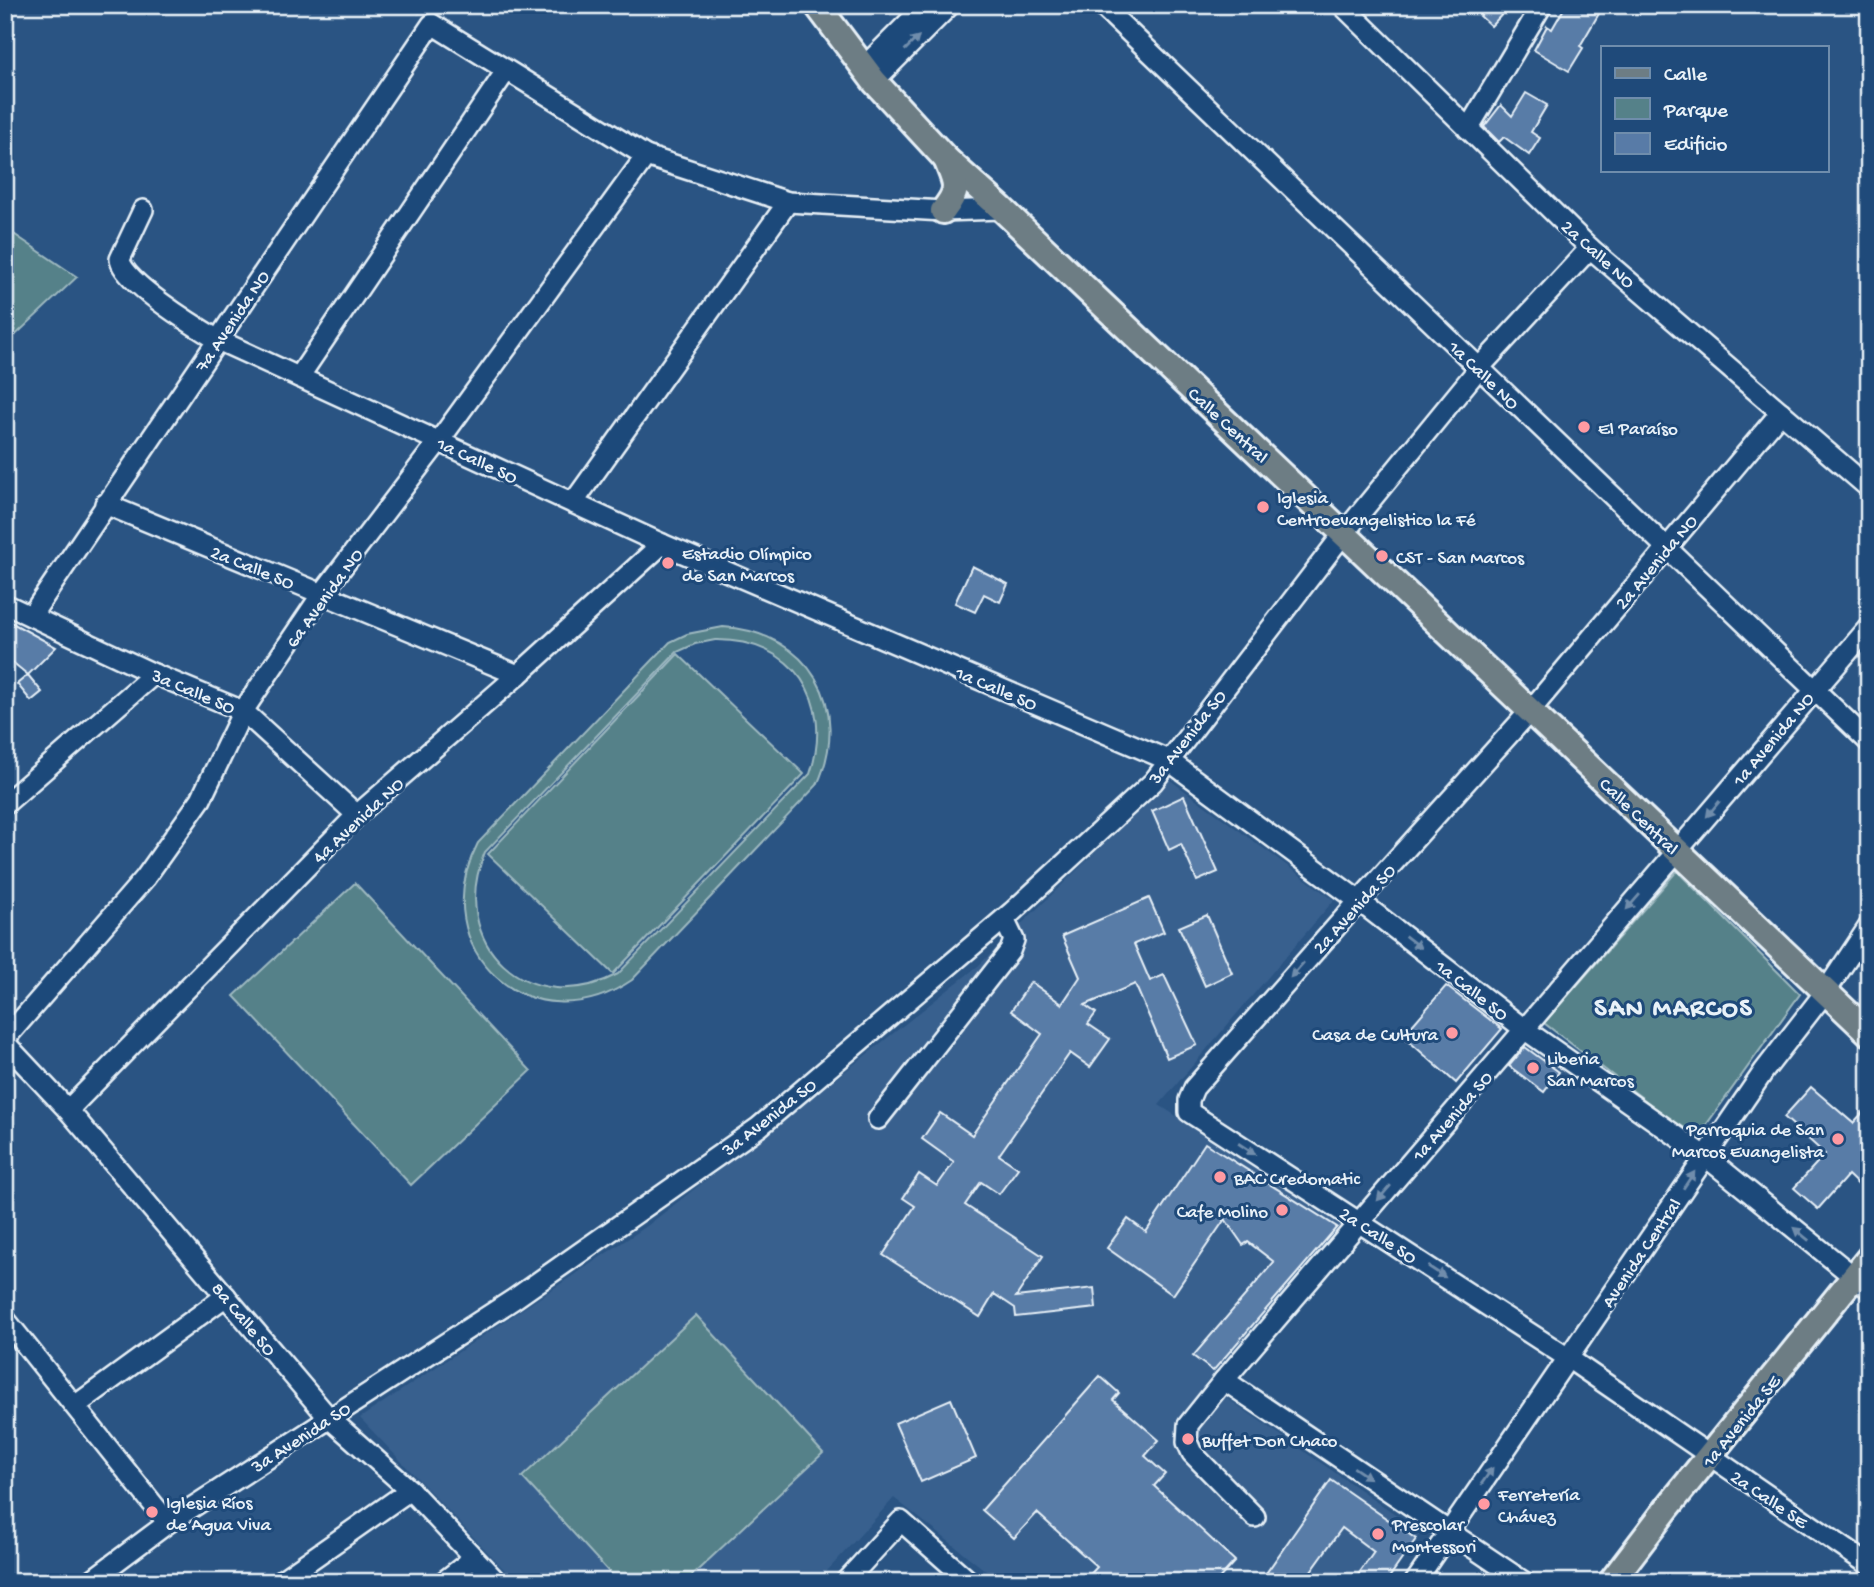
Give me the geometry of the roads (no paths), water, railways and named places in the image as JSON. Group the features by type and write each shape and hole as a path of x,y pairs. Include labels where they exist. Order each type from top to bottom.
{"main road":[{"name":"Calle Central","path":"817,5 869,74 946,159 1002,209 1869,1032"},
{"path":"943,211 955,196 954,181 946,159"},
{"name":"1a Avenida SE","path":"1611,1582 1668,1507 1864,1275"}],"street":[{"path":"869,74 926,5"},
{"path":"869,74 950,5"},
{"name":"1a Calle NO","path":"1101,5 1869,742"},
{"name":"2a Calle NO","path":"1342,5 1590,248 1869,488"},
{"path":"1468,129 1533,9"},
{"name":"7a Avenida NO","path":"31,616 432,24 506,71"},
{"path":"299,377 506,71 646,156 788,202 943,211 1002,209"},
{"name":"6a Avenida NO","path":"5,1041 145,878 201,799 243,711 322,594 439,441 646,156"},
{"path":"573,503 788,202"},
{"name":"1a Calle SO","path":"143,210 120,260 120,268 171,309 218,340 662,544 1168,760 1359,901 1524,1029 1705,1156 1864,1275"},
{"name":"3a Avenida SO","path":"89,1582 168,1522 513,1299 759,1127 1004,919 1153,782 1344,533 1479,368 1590,248"},
{"name":"2a Avenida NO","path":"1530,711 1781,412"},
{"name":"2a Calle SO","path":"105,505 518,675"},
{"name":"4a Avenida NO","path":"68,1110 357,815 518,675 662,544"},
{"name":"3a Calle SO","path":"5,604 154,674 243,711 357,815"},
{"name":"1a Avenida NO","path":"1677,851 1869,627"},
{"path":"5,804 154,674"},
{"name":"2a Avenida SO","path":"1189,1112 1189,1100 1194,1088 1530,711"},
{"name":"1a Avenida SO","path":"1255,1517 1192,1453 1187,1442 1188,1425 1677,851"},
{"path":"878,1119 1010,951 1014,940 1004,919"},
{"name":"Avenida Central","path":"1415,1582 1705,1156 1869,926"},
{"name":"8a Calle SO","path":"5,1041 68,1110 328,1417 410,1490 497,1582"},
{"name":"2a Calle SO","path":"1189,1112 1568,1358"},
{"path":"75,1406 226,1296"},
{"path":"5,1319 168,1522"},
{"name":"2a Calle SE","path":"1568,1358 1869,1565"},
{"path":"1224,1380 1524,1582"},
{"path":"279,1582 410,1490"},
{"path":"845,1582 901,1521 970,1582"},
{"path":"443,1582 474,1558"},
{"path":"1861,1582 1869,1572"}],"place":[{"name":"El Paraíso","path":"1584,427"},
{"name":"Iglesia Centroevangelistico la Fé","path":"1263,507"},
{"name":"CST - San Marcos","path":"1382,556"},
{"name":"Estadio Olímpico de San Marcos","path":"668,563"},
{"name":"Casa de Cultura","path":"1452,1033"},
{"name":"Liberia San Marcos","path":"1533,1068"},
{"name":"Parroquia de San Marcos Evangelista","path":"1838,1139"},
{"name":"BAC Credomatic","path":"1220,1177"},
{"name":"Cafe Molino","path":"1282,1210"},
{"name":"Buffet Don Chaco","path":"1188,1439"},
{"name":"Ferretería Chávez","path":"1484,1504"},
{"name":"Iglesia Ríos de Agua Viva","path":"152,1512"},
{"name":"Prescolar Montessori","path":"1378,1534"}],"district":[{"name":"SAN MARCOS","path":"1674,1006"}]}
